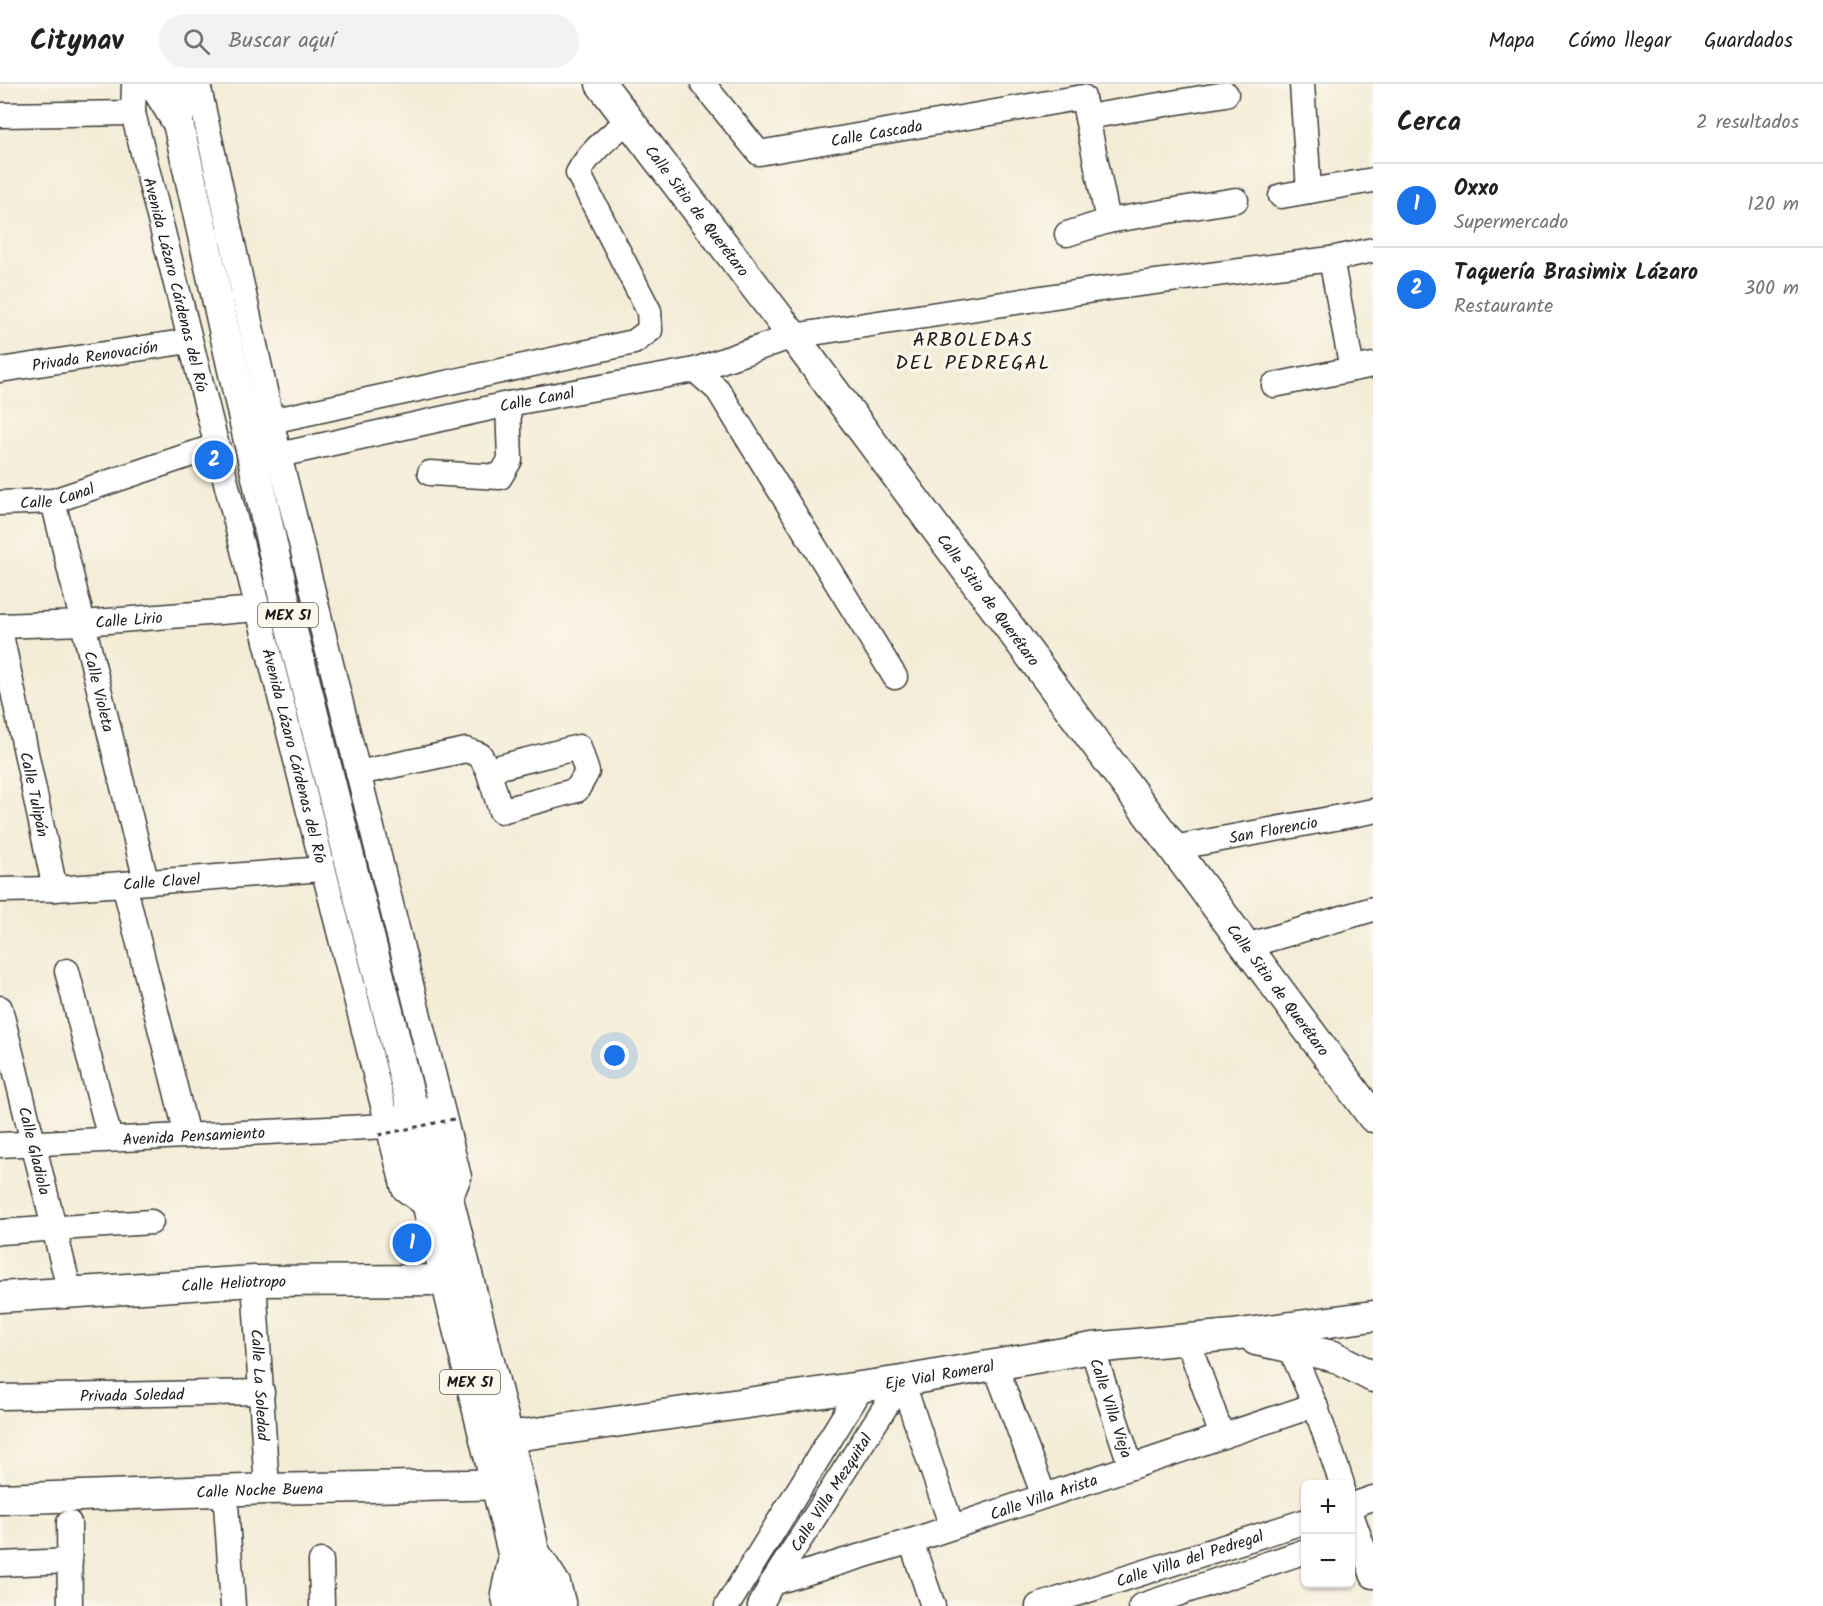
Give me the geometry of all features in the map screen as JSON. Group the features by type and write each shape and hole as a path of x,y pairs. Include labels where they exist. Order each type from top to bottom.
{"main road":[{"name":"Avenida Lázaro Cárdenas del Río","path":"154,84 178,123"},
{"name":"Avenida Lázaro Cárdenas del Río","path":"178,84 178,123 286,607 411,1103 429,1123 438,1204 523,1547 546,1606"},
{"name":"Calle Sitio de Querétaro","path":"601,84 793,336 1373,1117"},
{"name":"Avenida Lázaro Cárdenas del Río","path":"456,1278 508,1437 507,1484"},
{"name":"Calle Heliotropo","path":"0,1297 254,1281 456,1278"},
{"path":"1297,1336 1373,1316"},
{"name":"Eje Vial Romeral","path":"508,1437 902,1381 1092,1348 1233,1335 1297,1336 1373,1377"},
{"name":"Calle Noche Buena","path":"0,1499 225,1490 507,1484"},
{"name":"Avenida Lázaro Cárdenas del Río","path":"523,1547 526,1606"}],"street":[{"name":"Avenida Lázaro Cárdenas del Río","path":"135,84 133,113 323,869 383,1131 404,1189 438,1204"},
{"path":"198,84 279,455 459,1177 438,1204"},
{"name":"Calle Cascada","path":"703,84 759,153 1084,99"},
{"path":"1302,84 1309,191"},
{"path":"1108,221 1084,99 1192,92 1226,94"},
{"path":"0,115 133,113"},
{"path":"271,421 634,342 650,330 649,311 578,173 582,164 628,120"},
{"path":"1281,196 1373,180"},
{"path":"1067,234 1108,221 1236,200"},
{"name":"Calle Canal","path":"279,455 508,404 695,370 793,336 1094,290 1331,259 1373,250"},
{"path":"1274,385 1362,367 1331,259"},
{"name":"Privada Renovación","path":"0,370 189,341"},
{"path":"695,370 718,390 895,677"},
{"path":"430,473 500,477 510,460 508,404"},
{"name":"Calle Canal","path":"0,503 53,501 216,446"},
{"name":"Calle Violeta","path":"53,501 83,623 186,1135"},
{"name":"Calle Lirio","path":"0,628 257,609"},
{"name":"Calle Tulipán","path":"0,628 55,889"},
{"path":"358,773 466,750 480,755 488,770"},
{"name":"San Florencio","path":"1173,848 1373,811"},
{"name":"Calle Clavel","path":"0,890 55,889 323,869"},
{"path":"1246,946 1373,909"},
{"path":"67,971 110,1139"},
{"name":"Calle Gladiola","path":"0,1008 70,1293"},
{"name":"Avenida Pensamiento","path":"0,1145 186,1135 383,1131"},
{"path":"0,1232 151,1222"},
{"name":"Calle La Soledad","path":"254,1281 267,1489"},
{"path":"1297,1336 1315,1405 1339,1480"},
{"path":"1187,1339 1222,1436"},
{"name":"Calle Villa Vieja","path":"1092,1348 1131,1467"},
{"path":"995,1365 1044,1496"},
{"path":"902,1381 952,1527"},
{"name":"Calle Villa Mezquital","path":"760,1606 772,1583 902,1381"},
{"name":"Calle Villa Mezquital","path":"727,1606 862,1387"},
{"name":"Privada Soledad","path":"3,1397 262,1392"},
{"name":"Calle Villa Arista","path":"772,1583 911,1541 1315,1405"},
{"path":"225,1490 233,1606"},
{"path":"1355,1504 1373,1498"},
{"name":"Calle Villa del Pedregal","path":"1038,1606 1301,1522"},
{"path":"69,1523 70,1606"},
{"path":"1358,1527 1373,1576"},
{"path":"911,1541 933,1606"},
{"name":"Avenida Lázaro Cárdenas del Río","path":"506,1606 503,1593 523,1547 558,1583 564,1606"},
{"name":"Calle Villa del Pedregal","path":"1141,1606 1301,1552"},
{"path":"0,1564 70,1561"},
{"path":"321,1561 322,1606"}],"path":[{"path":"383,1131 454,1119"}],"place":[{"name":"Taquería Brasimix Lázaro","path":"214,460"},
{"name":"Oxxo","path":"412,1243"}],"district":[{"name":"ARBOLEDAS DEL PEDREGAL","path":"973,350"}]}
